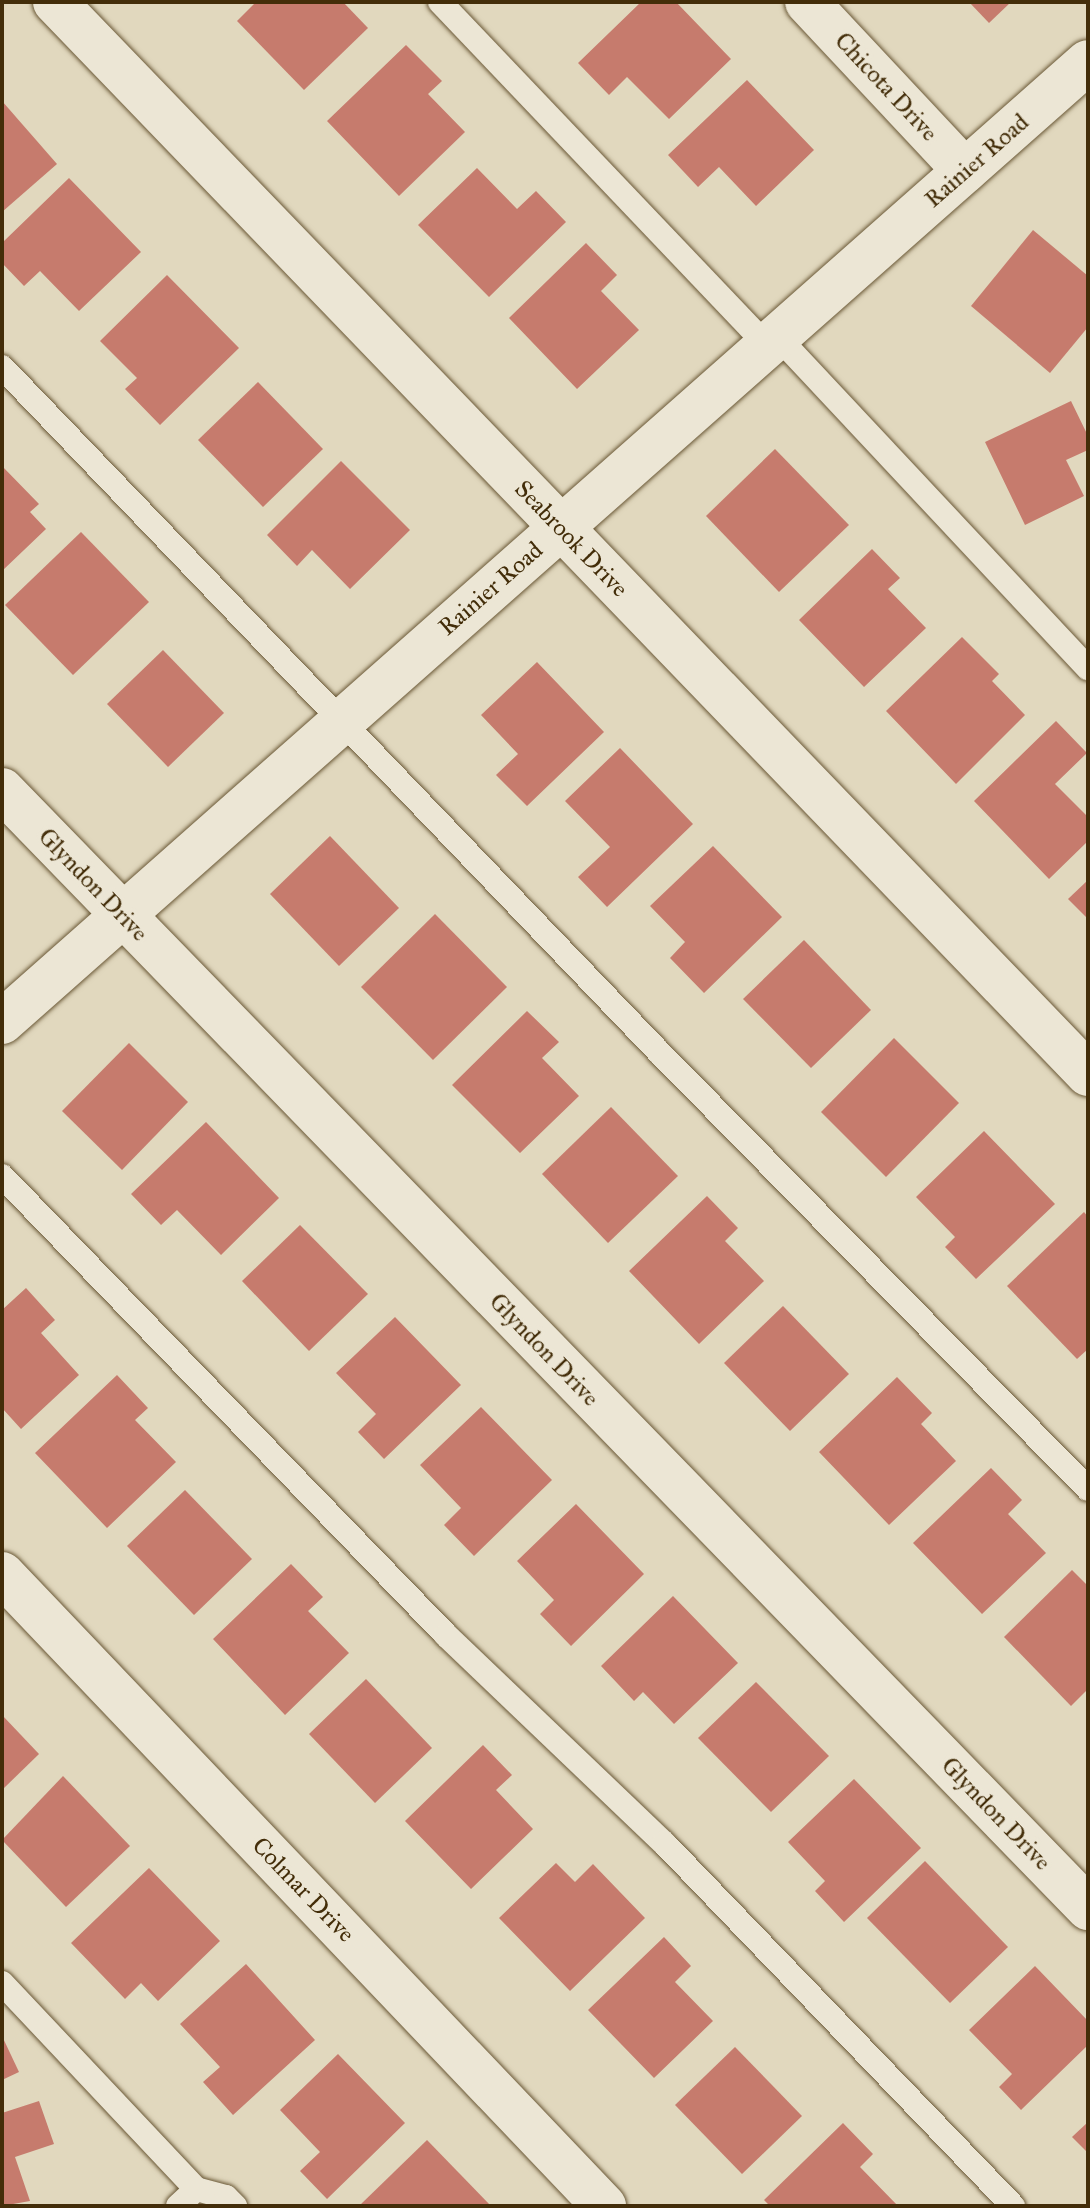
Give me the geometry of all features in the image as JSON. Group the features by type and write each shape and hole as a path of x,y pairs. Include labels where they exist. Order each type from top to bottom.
{"street":[{"name":"Seabrook Drive","path":"55,2 1088,1074"},
{"name":"Chicota Drive","path":"807,2 965,171"},
{"name":"Rainier Road","path":"2,1022 1088,62"},
{"name":"Glyndon Drive","path":"2,790 121,916 1088,1908"},
{"name":"Colmar Drive","path":"2,1574 604,2206"}],"lane":[{"path":"440,2 1088,668"},
{"path":"2,367 344,719 691,1085 1088,1489"},
{"path":"2,1176 446,1635 664,1843 1013,2206"},
{"path":"2,1983 187,2198 226,2197 235,2206"}],"building":[{"path":"256,2 343,2 368,28 304,90 237,21"},
{"path":"641,2 676,2 731,59 669,119 627,77 609,95 578,63"},
{"path":"969,2 1011,2 989,23"},
{"path":"406,45 442,81 428,94 465,132 399,196 327,121"},
{"path":"747,80 814,150 756,206 719,167 698,187 668,155"},
{"path":"2,101 57,164 2,212"},
{"path":"477,168 517,209 536,191 566,222 489,297 418,225"},
{"path":"69,178 141,252 79,311 40,271 24,286 2,263 2,243"},
{"path":"1033,230 1088,276 1088,327 1050,373 971,306"},
{"path":"586,243 617,275 601,291 639,330 577,389 509,318"},
{"path":"167,275 239,348 160,425 125,389 137,378 100,341"},
{"path":"258,382 323,449 263,507 198,440"},
{"path":"1071,401 1088,436 1088,450 1066,460 1084,496 1025,525 985,442"},
{"path":"775,449 849,525 779,592 706,516"},
{"path":"341,461 410,530 350,589 312,550 297,566 267,535"},
{"path":"2,466 39,504 30,512 46,529 2,571"},
{"path":"81,532 149,602 73,675 5,605"},
{"path":"872,549 900,578 888,589 926,628 864,687 799,620"},
{"path":"962,637 999,674 992,681 1025,715 956,784 886,711"},
{"path":"163,650 224,713 168,767 107,704"},
{"path":"537,662 604,732 527,806 496,775 518,754 481,715"},
{"path":"1056,721 1087,753 1055,784 1088,817 1088,841 1049,879 974,801"},
{"path":"620,748 693,824 607,907 578,877 610,847 565,801"},
{"path":"330,836 399,908 339,966 270,894"},
{"path":"713,846 782,917 704,993 670,958 685,942 650,906"},
{"path":"1088,880 1088,919 1068,899"},
{"path":"435,914 507,987 433,1060 361,987"},
{"path":"804,940 871,1010 811,1068 743,999"},
{"path":"527,1011 559,1042 542,1058 579,1096 520,1153 452,1085"},
{"path":"894,1038 959,1103 886,1177 821,1112"},
{"path":"129,1043 188,1102 122,1170 62,1111"},
{"path":"611,1107 678,1176 608,1243 542,1174"},
{"path":"206,1122 279,1198 221,1255 177,1210 161,1225 131,1194"},
{"path":"984,1131 1055,1204 976,1279 945,1247 955,1237 916,1197"},
{"path":"707,1196 738,1228 725,1241 764,1281 699,1344 629,1271"},
{"path":"1084,1212 1088,1217 1088,1349 1077,1359 1007,1286"},
{"path":"300,1225 368,1294 309,1351 242,1281"},
{"path":"26,1288 55,1320 41,1333 79,1375 21,1429 2,1408 2,1310"},
{"path":"783,1306 849,1374 790,1431 724,1363"},
{"path":"395,1317 461,1385 384,1459 358,1432 376,1414 336,1373"},
{"path":"117,1375 148,1408 135,1420 176,1462 107,1528 35,1453"},
{"path":"897,1377 932,1413 921,1424 956,1461 889,1525 819,1452"},
{"path":"481,1407 552,1480 474,1556 444,1525 461,1508 420,1465"},
{"path":"991,1468 1022,1500 1008,1514 1046,1553 982,1614 913,1543"},
{"path":"185,1490 252,1559 194,1615 127,1546"},
{"path":"576,1504 644,1574 571,1646 540,1614 554,1600 517,1561"},
{"path":"291,1564 323,1597 308,1611 349,1653 285,1715 213,1639"},
{"path":"1072,1570 1088,1586 1088,1689 1071,1706 1004,1637"},
{"path":"673,1596 738,1663 674,1724 643,1692 634,1701 601,1666"},
{"path":"366,1679 432,1748 375,1803 309,1734"},
{"path":"756,1682 829,1756 771,1812 698,1738"},
{"path":"2,1715 39,1754 2,1790"},
{"path":"483,1745 512,1775 496,1790 533,1829 471,1889 405,1821"},
{"path":"63,1776 130,1846 66,1907 2,1840"},
{"path":"854,1779 921,1848 844,1922 815,1891 825,1881 788,1842"},
{"path":"925,1861 1008,1947 950,2003 867,1918"},
{"path":"556,1863 575,1882 593,1864 645,1918 570,1991 499,1918"},
{"path":"149,1868 220,1941 158,2001 141,1983 125,1999 71,1943"},
{"path":"664,1937 691,1966 675,1982 713,2021 654,2078 588,2010"},
{"path":"246,1964 315,2040 233,2115 203,2082 220,2067 180,2024"},
{"path":"1035,1966 1088,2021 1088,2045 1021,2110 999,2087 1012,2074 969,2030"},
{"path":"2,2036 19,2072 2,2080"},
{"path":"735,2047 802,2116 742,2174 675,2105"},
{"path":"338,2054 405,2123 327,2199 300,2171 320,2152 280,2110"},
{"path":"39,2101 54,2144 15,2157 30,2201 2,2206 2,2113"},
{"path":"1088,2122 1088,2153 1072,2137"},
{"path":"843,2123 873,2154 860,2167 898,2206 770,2206 764,2200"},
{"path":"427,2140 491,2206 359,2206"}]}
